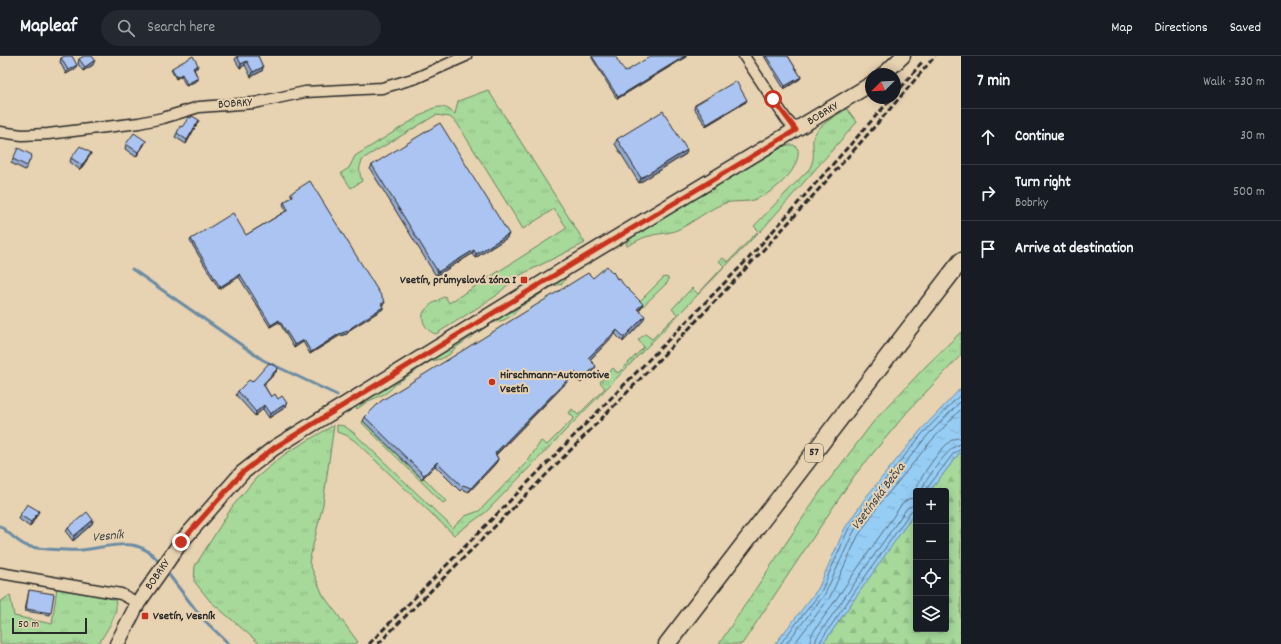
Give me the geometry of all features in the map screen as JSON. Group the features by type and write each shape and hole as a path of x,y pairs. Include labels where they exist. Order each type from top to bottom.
{"main road":[{"name":"57","path":"667,644 961,261"}],"street":[{"name":"BOBRKY","path":"0,132 22,135 48,134 139,123 163,118 199,107 254,104 305,92 382,88 416,78 466,56"},
{"path":"744,56 786,119 796,130"},
{"path":"890,68 903,56"},
{"name":"BOBRKY","path":"117,644 138,603 181,542 242,473 274,448 564,269 865,88"},
{"path":"0,573 121,594 138,603"}],"green space":[{"path":"488,90 585,243 516,277 496,296 436,334 432,333 426,327 423,320 424,312 430,305 445,296 449,303 567,228 554,209 523,229 457,123 450,117 436,115 364,158 360,169 362,181 351,188 341,173 349,168 355,156 431,109 444,107 455,114 458,101"},
{"path":"847,109 857,122 760,232 754,226 810,168 813,157 814,135 826,122"},
{"path":"786,145 794,145 798,149 798,157 795,166 775,189 757,199 725,203 677,230 656,234 627,246 626,243 650,222 702,195"},
{"path":"757,232 758,233 486,512 454,535 355,441 346,435 337,432 337,425 344,426 354,433 453,528 465,516 479,511 528,461 541,441 547,445 574,418 569,413 572,409 578,415 605,388 600,382 613,368 618,373 644,347 638,340 645,334 652,339 677,314 672,309 692,288 698,294 724,266 719,261 723,258 728,262"},
{"path":"569,273 562,284 553,286 517,309 511,316 504,320 492,323 455,348 450,354 441,359 431,361 394,385 385,394 369,401 357,409 353,404"},
{"path":"664,277 668,278 668,282 641,308 637,304"},
{"path":"961,332 961,355 908,411 854,476 742,644 719,644 820,492 874,421 926,366"},
{"path":"363,421 422,479 424,478 446,501 443,503 362,423"},
{"path":"334,425 323,504 309,562 323,595 358,642 355,644 260,644 210,601 194,581 195,566 232,507 256,478 285,454"},
{"path":"961,451 961,644 823,644 913,514 913,632 949,632 949,488 932,488"},
{"path":"57,587 103,595 115,600 116,606 114,617 99,644 0,644 0,602 10,595 14,616 52,624"}],"water":[{"name":"Vsetínská Bečva","path":"961,388 961,451 932,488 913,488 913,515 823,644 775,644 818,589 845,528 866,497 921,430"}],"building":[{"path":"65,56 72,56 77,65 68,70 61,58"},
{"path":"84,56 92,56 95,60 85,67 79,59"},
{"path":"193,56 198,65 193,68 198,78 187,84 182,74 176,77 172,68"},
{"path":"237,56 258,56 263,67 253,72 247,61 241,64"},
{"path":"592,56 615,56 625,72 651,56 685,56 618,97"},
{"path":"766,56 788,56 801,77 785,86"},
{"path":"736,81 747,100 707,124 695,105"},
{"path":"663,111 687,150 641,178 617,139"},
{"path":"192,116 199,120 187,140 177,133 180,126 182,127 189,117 191,118"},
{"path":"440,123 509,234 476,254 474,250 438,272 372,165"},
{"path":"134,133 146,141 138,152 126,144"},
{"path":"80,146 91,153 82,165 71,158"},
{"path":"18,148 32,155 27,166 13,159"},
{"path":"310,181 385,302 381,304 383,307 348,331 339,334 311,352 304,340 295,345 279,320 271,325 240,274 220,287 191,239 233,213 246,235 288,210 284,202 293,196 291,193"},
{"name":"Hirschmann-Automotive Vsetín","path":"607,266 617,279 619,278 643,304 637,309 645,316 624,337 617,330 588,358 596,366 582,379 575,372 495,453 498,459 471,488 462,486 437,462 424,475 365,417 381,401 588,273 593,278"},
{"path":"269,363 278,368 263,384 271,397 275,394 278,399 282,396 287,403 270,414 264,405 256,412 238,391 249,380 252,382"},
{"path":"27,504 39,511 31,522 20,515"},
{"path":"87,512 93,520 74,536 68,528"},
{"path":"29,590 54,594 51,613 26,609"}],"waterway":[{"path":"132,269 263,360 337,395"},
{"name":"Vesník","path":"0,526 27,546 54,550 77,550 124,544 134,545 143,548 152,554 160,563"},
{"name":"Vesník","path":"166,571 202,618 229,644"}],"railway":[{"path":"378,644 592,428 732,283 869,133 935,56"},
{"path":"901,88 922,62"},
{"path":"369,644 747,260 887,104"}],"place":[{"name":"Vsetín, průmyslová zóna I","path":"524,280"},
{"name":"Hirschmann-Automotive Vsetín","path":"492,382"},
{"name":"Vsetín, Vesník","path":"145,616"}],"route":[{"path":"181,542 242,473 274,448 571,265 796,130 786,119 773,99"}]}
